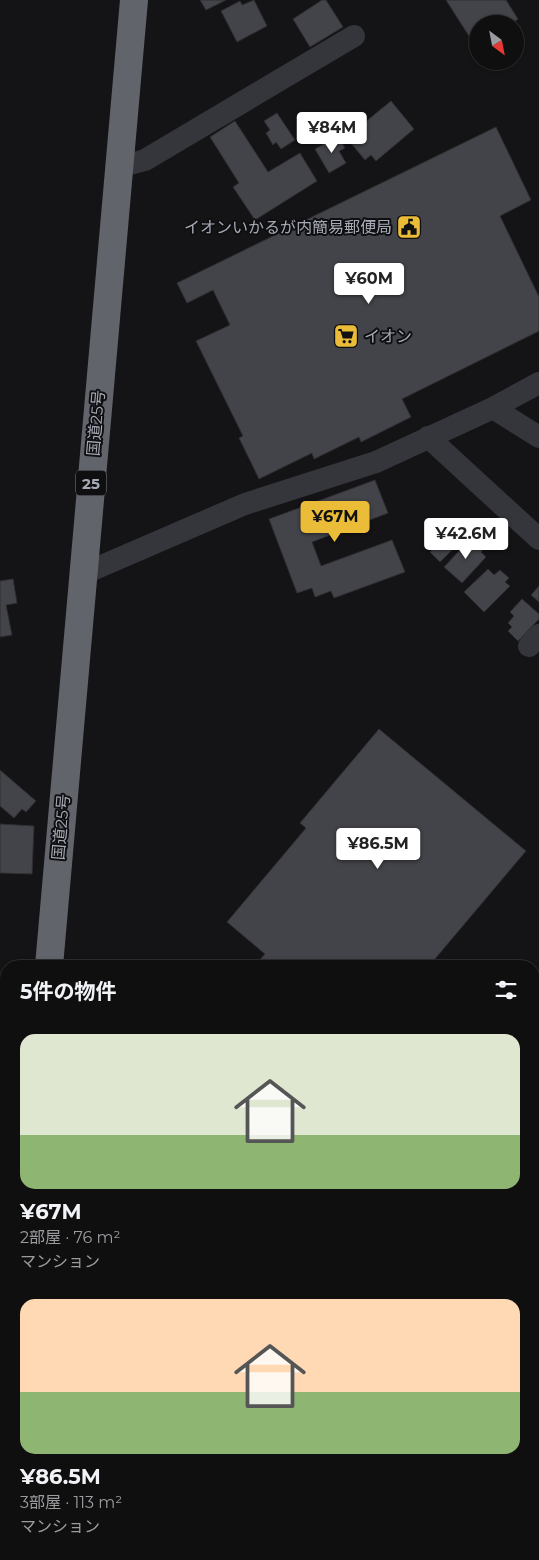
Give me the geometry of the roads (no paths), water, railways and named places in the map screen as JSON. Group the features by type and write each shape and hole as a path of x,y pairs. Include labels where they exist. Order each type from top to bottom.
{"highway":[{"name":"国道25号","path":"50,960 134,0"}],"street":[{"path":"119,167 145,160 354,36"},
{"path":"83,574 245,504 376,462 493,408 539,383"},
{"path":"493,408 539,438"},
{"path":"428,437 539,539"}],"place":[{"name":"イオンいかるが内簡易郵便局","path":"409,227"},
{"name":"イオン","path":"346,336"}]}
